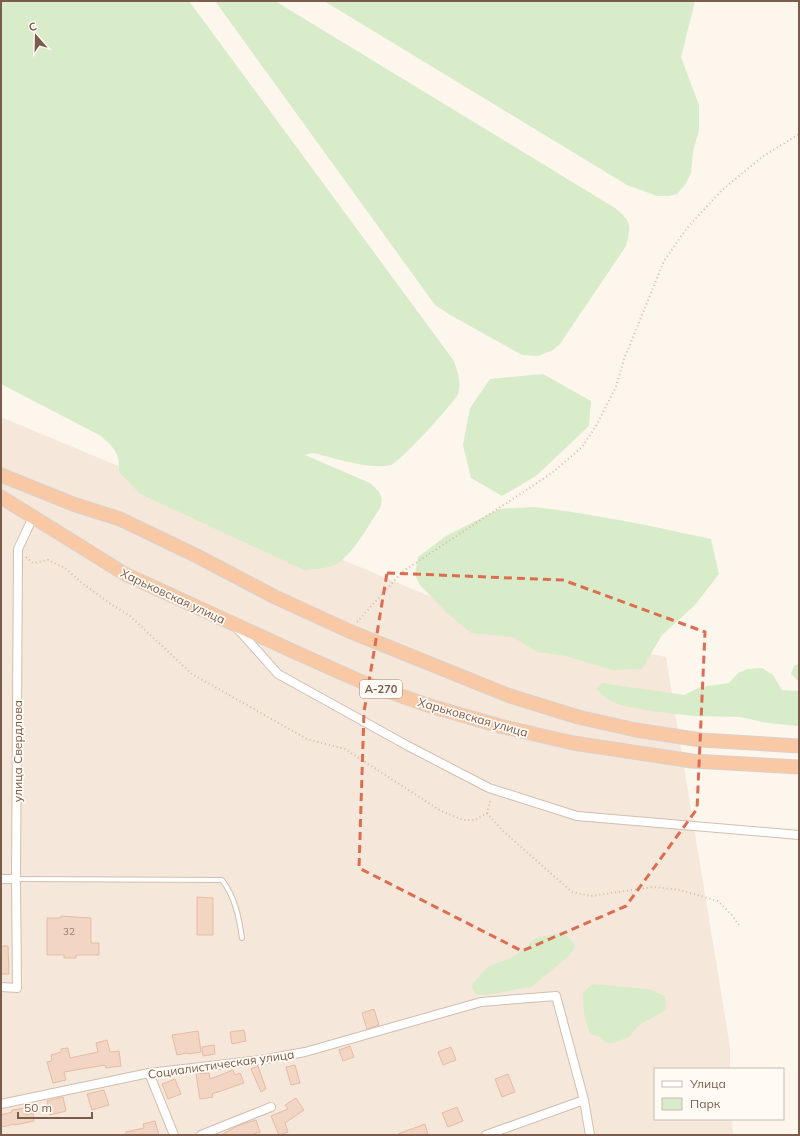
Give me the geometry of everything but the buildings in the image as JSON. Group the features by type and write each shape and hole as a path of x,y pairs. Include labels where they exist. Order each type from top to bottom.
{"highway":[{"path":"1,475 73,504 120,519 197,556 275,597 349,631 510,696 578,717 636,730 701,740 799,746"},
{"name":"Харьковская улица","path":"1,497 125,574 362,682 430,706 500,726 573,743 692,761 799,767"}],"street":[{"name":"улица Свердлова","path":"1,987 17,988 16,879 18,549 33,517"},
{"path":"234,624 278,674 408,746 494,790 578,816 799,835"},
{"path":"1,879 16,879"},
{"name":"Социалистическая улица","path":"1,1104 149,1073 261,1060 305,1052 481,1002 556,996 584,1100"},
{"path":"149,1073 174,1135"},
{"path":"486,1135 584,1100 590,1135"},
{"path":"201,1135 271,1107"}],"lane":[{"path":"16,879 222,880 230,889 238,915 242,938"}],"path":[{"path":"349,631 402,572 546,477 582,447 596,426 616,388 624,359 664,261 687,228 722,190 762,157 799,134"},
{"path":"18,549 33,563 48,560 65,568 82,583 112,605 129,615 192,674 307,739 345,749 441,812 463,820 474,820 487,813 494,790"},
{"path":"487,813 504,832 572,892 591,896 653,887 680,890 718,901 731,914 739,925"}],"highlighted area":[{"path":"387,573 563,580 705,632 697,809 626,906 522,951 359,868 364,712"}],"shaded area":[{"path":"1,417 489,621 666,657 730,1047 730,1068 654,1068 654,1120 732,1120 733,1135 1,1135"}],"green space":[{"path":"1,1 189,1 454,361 459,381 458,394 447,409 426,432 405,454 391,465 362,465 313,453 305,455 370,483 379,492 382,500 380,508 360,540 342,560 335,565 304,570 140,494 119,472 119,460 116,452 101,436 1,384"},
{"path":"215,1 275,1 621,213 629,224 629,233 626,246 560,344 553,350 538,356 522,355 435,305"},
{"path":"324,1 695,1 681,57 699,105 699,130 693,152 691,173 685,185 677,194 669,196 657,196 627,185"},
{"path":"543,374 591,401 589,426 536,476 502,496 471,478 463,445 470,408 490,379"},
{"path":"534,507 579,513 711,539 719,574 695,605 662,635 642,669 612,670 566,656 537,652 513,637 471,633 446,612 419,584 415,574 418,557 446,536 499,509"},
{"path":"799,664 799,682 791,674 794,666"},
{"path":"762,668 773,675 782,690 799,691 799,726 768,723 740,717 693,716 651,711 620,705 607,699 596,689 602,683 684,695 700,687 729,683 738,673 747,669"},
{"path":"555,934 566,935 576,946 568,957 531,987 486,995 478,995 474,992 472,987 473,983 489,966 515,956 536,938"},
{"path":"592,984 649,989 665,996 666,1010 639,1025 629,1037 613,1043 606,1043 600,1037 591,1034 585,1019 583,993"}]}
